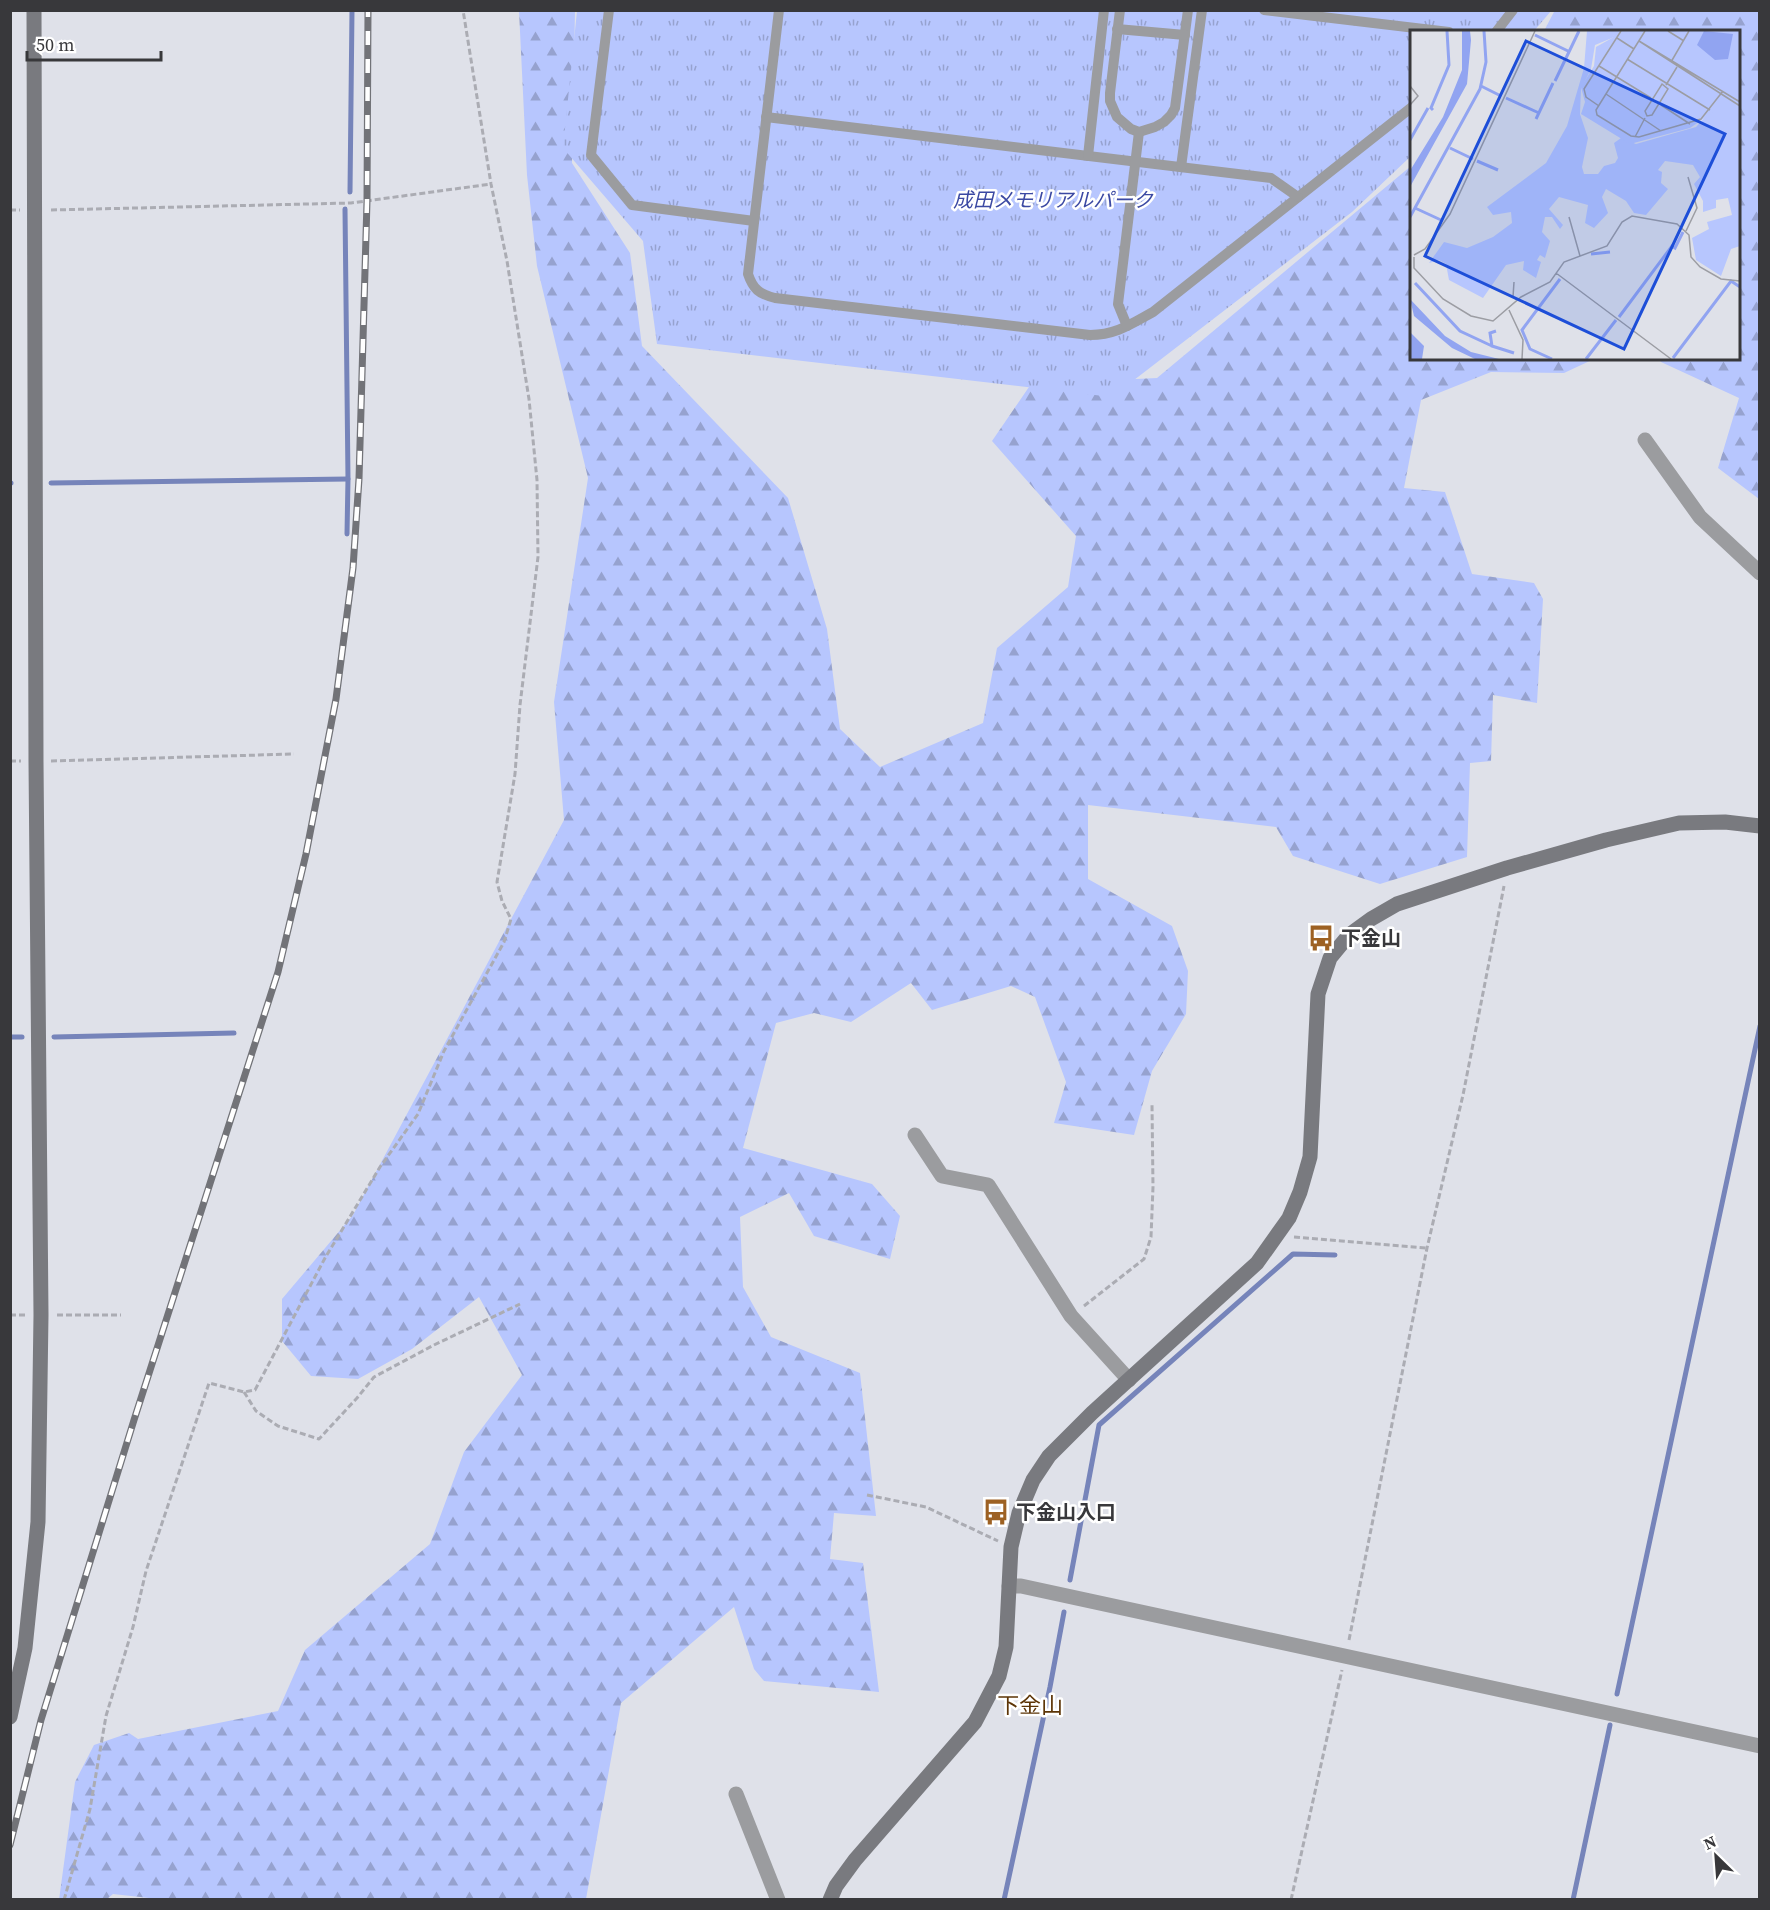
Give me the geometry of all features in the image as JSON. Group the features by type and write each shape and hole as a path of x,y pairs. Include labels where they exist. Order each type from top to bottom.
{"street":[{"path":"10,1717 25,1648 38,1522 40,1315 34,10"},
{"path":"1646,440 1700,517 1760,573"},
{"path":"830,1899 836,1886 855,1860 975,1722 999,1676 1006,1647 1011,1547 1019,1513 1033,1480 1050,1456 1092,1413 1257,1263 1289,1218 1300,1192 1310,1157 1318,994 1330,958 1349,935 1397,904 1507,868 1606,840 1679,823 1725,822 1760,826"},
{"path":"915,1135 942,1176 988,1185 1071,1316 1130,1380"},
{"path":"1009,1586 1021,1586 1760,1746"},
{"path":"736,1794 778,1899"}],"lane":[{"path":"609,10 591,155 632,205 754,221"},
{"path":"779,10 748,274 752,286 760,294 775,298 1106,335 1154,312 1410,109"},
{"path":"1088,156 1104,10"},
{"path":"1120,10 1110,102 1117,117 1131,129 1139,132 1155,128 1164,122 1175,108 1188,10"},
{"path":"1181,167 1202,10"},
{"path":"1264,10 1432,30"},
{"path":"1498,30 1513,10"},
{"path":"1118,29 1185,35"},
{"path":"766,117 1270,178 1298,197"},
{"path":"1127,326 1118,303 1139,132"}],"path":[{"path":"64,1899 90,1809 106,1716 133,1626 146,1571 209,1383 244,1392 255,1390 325,1258 380,1167 418,1114 444,1051 504,942 511,920 502,901 497,882 516,774 520,705 538,557 537,480 529,399 463,10"},
{"path":"10,210 351,203 491,184"},
{"path":"10,761 294,754"},
{"path":"1291,1899 1346,1656 1427,1248 1463,1095 1507,868"},
{"path":"1071,1316 1144,1258 1151,1237 1152,1104"},
{"path":"1277,1236 1427,1248"},
{"path":"244,1392 256,1411 278,1426 319,1439 374,1377 434,1345 520,1305"},
{"path":"10,1315 121,1315"},
{"path":"867,1495 926,1507 1011,1547"}],"green space":[{"path":"1555,10 1759,11 1759,499 1718,468 1739,398 1660,360 1740,360 1740,30 1545,30"},
{"path":"519,11 575,11 572,163 630,253 642,346 788,498 827,629 840,729 880,767 983,723 997,648 1068,587 1076,536 992,441 1031,384 1157,378 1410,167 1410,360 1592,360 1564,373 1491,372 1421,400 1404,488 1445,492 1472,574 1534,583 1543,599 1537,703 1493,695 1491,761 1470,763 1467,857 1380,884 1293,856 1276,827 1088,805 1088,879 1172,926 1188,971 1186,1014 1152,1071 1134,1135 1054,1123 1066,1082 1035,997 1011,986 932,1010 911,983 851,1022 814,1013 776,1023 743,1148 872,1184 900,1216 890,1259 814,1236 789,1193 740,1217 743,1287 771,1337 860,1373 876,1516 834,1513 830,1559 863,1563 879,1692 764,1681 754,1669 734,1607 621,1703 586,1899 167,1900 113,1894 107,1899 59,1900 75,1782 94,1745 129,1733 138,1739 278,1711 305,1650 430,1544 464,1452 522,1375 479,1297 412,1349 358,1379 311,1376 282,1341 282,1299 353,1215 564,820 554,702 588,478 537,266 527,175"},
{"name":"成田メモリアルパーク","path":"577,11 1551,11 1535,30 1410,30 1410,157 1352,212 1112,397 657,344 643,241 563,148"}],"waterway":[{"path":"350,192 352,10"},
{"path":"345,209 347,534"},
{"path":"51,483 348,479"},
{"path":"1617,1694 1760,1026"},
{"path":"54,1037 234,1033"},
{"path":"10,1037 22,1037"},
{"path":"1070,1580 1099,1425 1293,1254 1335,1255"},
{"path":"1004,1900 1064,1612"},
{"path":"1573,1900 1610,1725"}],"railway":[{"path":"10,1845 41,1720 134,1420 278,972 306,854 336,699 353,568 359,479 367,201 368,10"}],"place":[{"name":"下金山","path":"1321,938"},
{"name":"下金山入口","path":"996,1512"}],"district":[{"name":"下金山","path":"1030,1705"}]}
